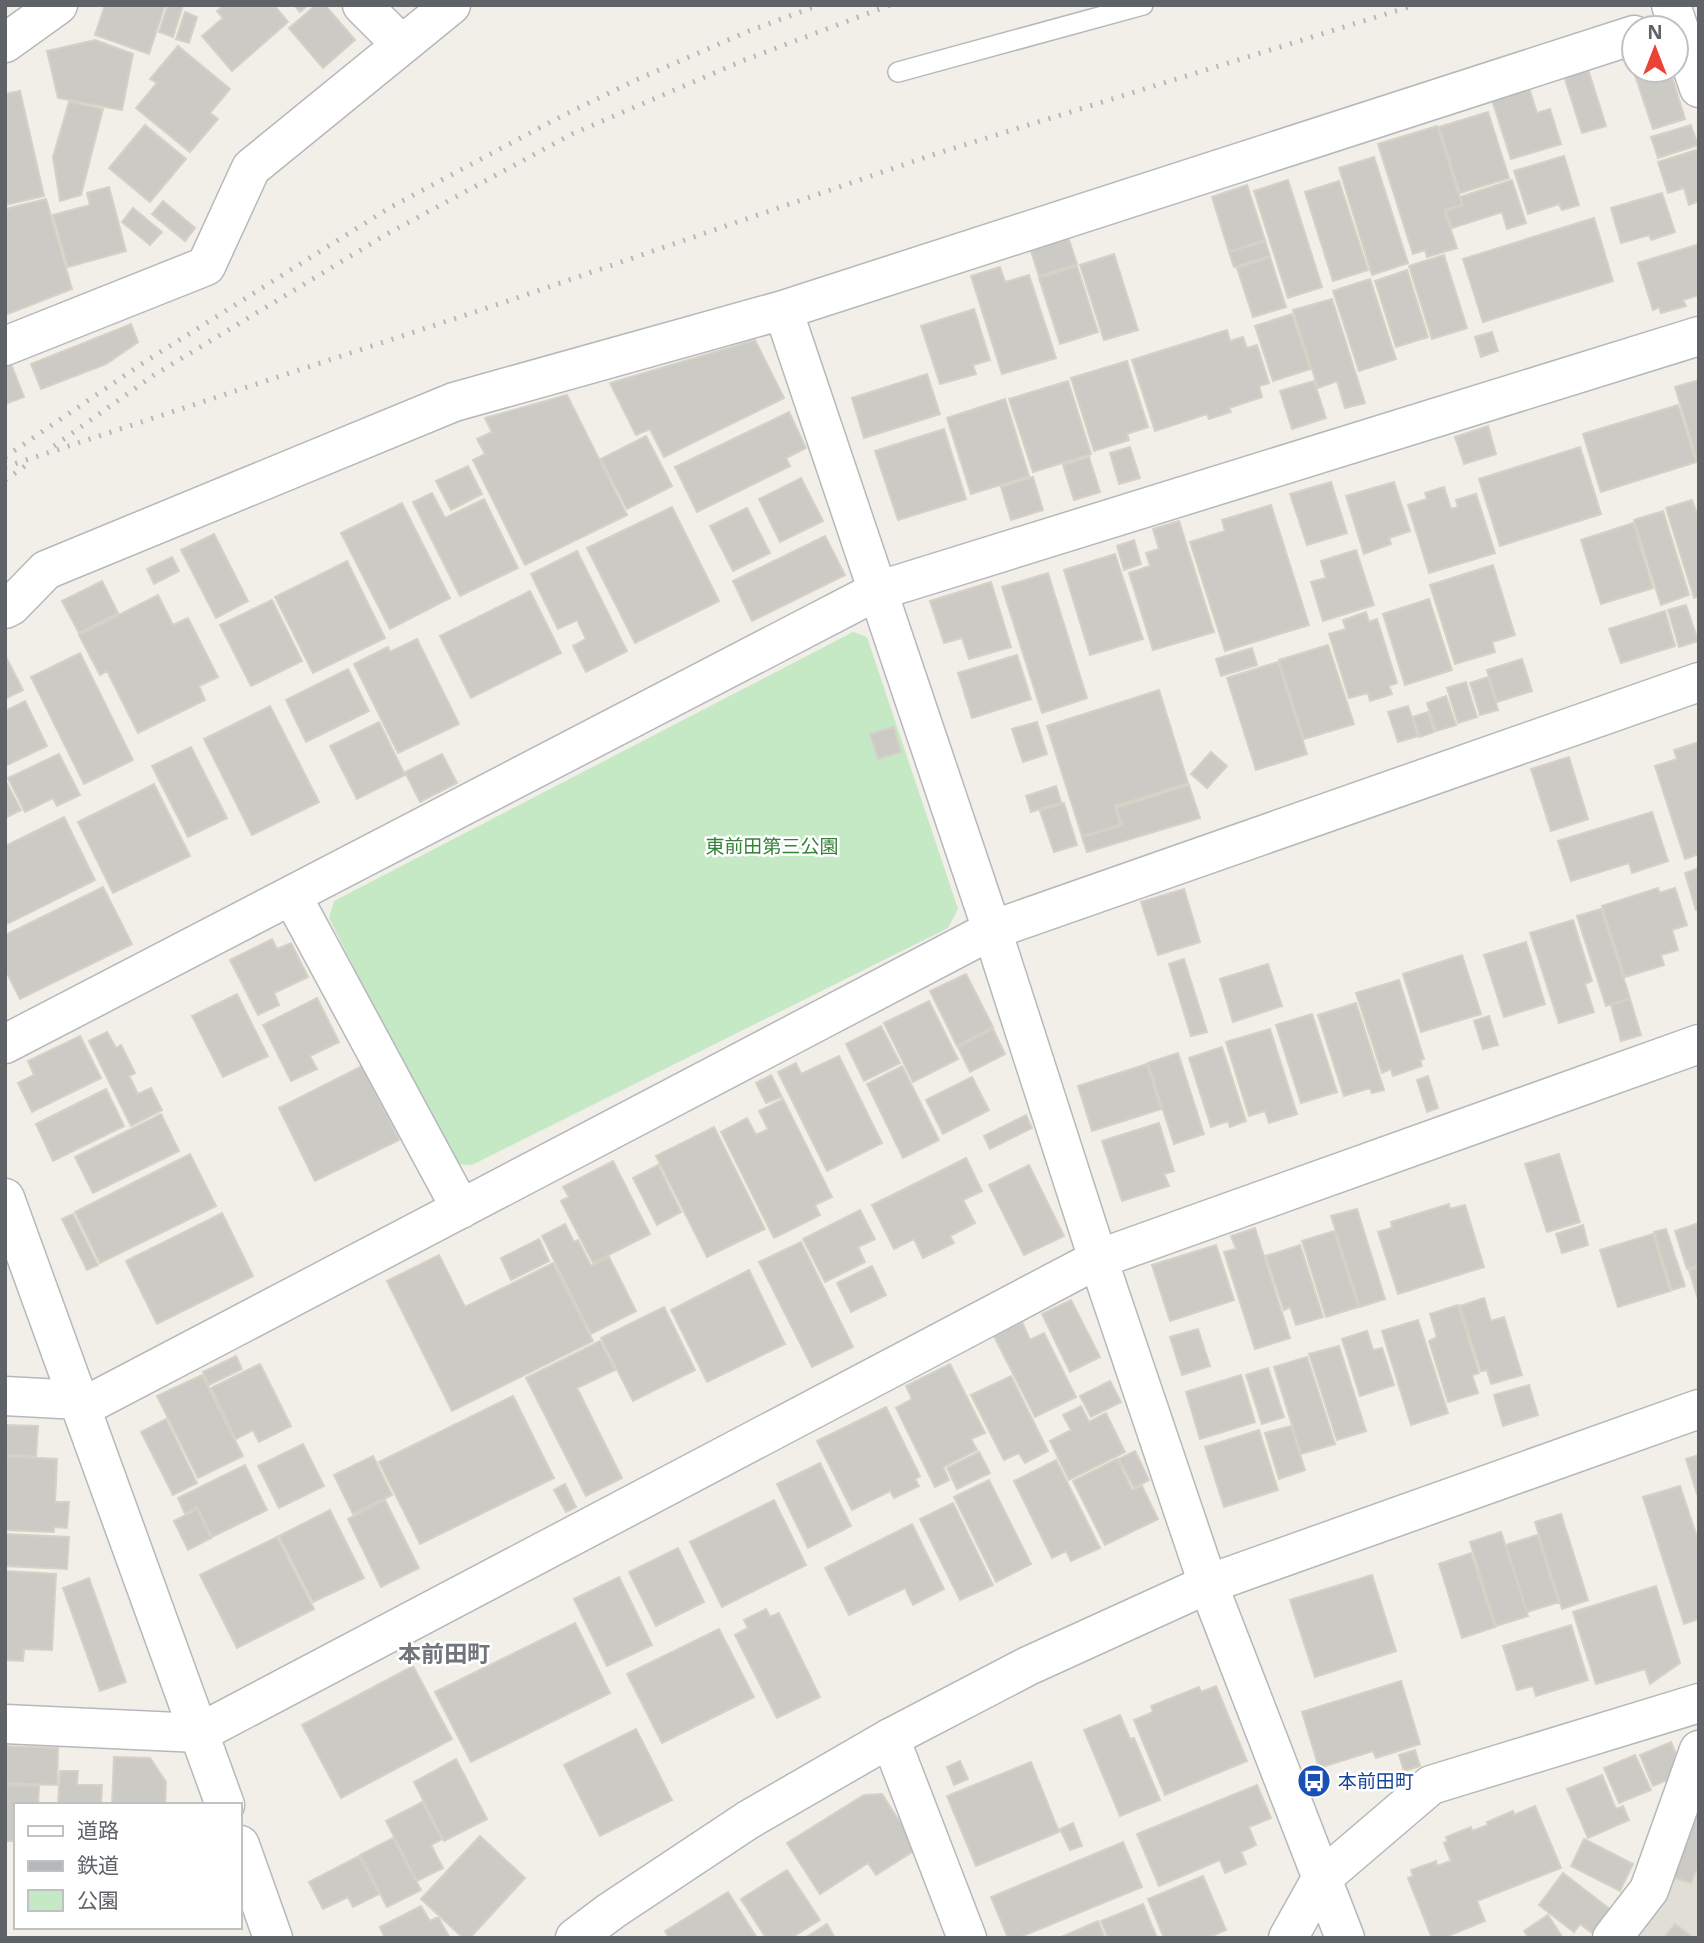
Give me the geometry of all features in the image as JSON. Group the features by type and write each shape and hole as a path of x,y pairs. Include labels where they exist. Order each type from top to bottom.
{"street":[{"path":"5,43 58,5"},
{"path":"362,5 402,45"},
{"path":"5,346 206,266 251,168 451,5"},
{"path":"5,609 46,570 454,402 783,310 1620,40"},
{"path":"1690,62 1699,89"},
{"path":"783,310 1208,1584 1345,1938"},
{"path":"5,1044 877,592 1699,336"},
{"path":"5,1396 80,1404 461,1209 992,930 1699,682"},
{"path":"292,896 461,1209"},
{"path":"5,1724 199,1733 1098,1259 1699,1044"},
{"path":"5,1198 224,1803"},
{"path":"575,1938 748,1820 890,1738 1028,1667 1208,1584 1699,1409"},
{"path":"1288,1938 1321,1879 1430,1785 1699,1703"},
{"path":"890,1738 967,1938"},
{"path":"1612,1938 1649,1890 1699,1750"},
{"path":"242,1852 266,1935"}],"lane":[{"path":"898,72 1143,5"}],"shaded area":[{"path":"1699,1798 1699,1938 1634,1938"}],"green space":[{"name":"東前田第三公園","path":"853,632 867,637 958,909 948,928 472,1165 452,1164 329,918 334,901"}],"building":[{"path":"105,5 165,5 149,54 95,35"},
{"path":"168,5 183,5 173,37 159,32"},
{"path":"224,5 274,5 288,22 232,71 202,36 223,18 217,11"},
{"path":"294,5 308,5 300,12"},
{"path":"316,5 325,5 355,40 323,68 289,28"},
{"path":"185,12 197,17 189,43 176,39"},
{"path":"95,40 133,54 122,110 58,98 47,51"},
{"path":"178,46 230,89 210,113 218,119 190,152 136,108 157,83 150,79"},
{"path":"1588,69 1606,126 1582,133 1564,76"},
{"path":"1638,84 1674,84 1685,119 1653,129"},
{"path":"1529,88 1537,113 1550,109 1561,144 1511,159 1492,100"},
{"path":"20,91 44,196 5,205 5,94"},
{"path":"69,102 103,109 81,195 60,201 53,157"},
{"path":"1488,112 1509,178 1460,193 1439,127"},
{"path":"145,125 186,159 150,202 109,168"},
{"path":"1691,125 1698,145 1658,158 1651,137"},
{"path":"1437,126 1462,205 1444,210 1457,248 1427,257 1425,250 1413,254 1378,144"},
{"path":"1699,149 1699,201 1689,205 1684,188 1668,193 1658,162"},
{"path":"1564,156 1579,205 1562,210 1559,204 1528,214 1514,171"},
{"path":"1374,157 1408,263 1372,275 1339,168"},
{"path":"1288,180 1322,287 1288,298 1254,191"},
{"path":"1512,180 1526,223 1507,229 1502,212 1452,228 1446,211 1463,205 1460,197"},
{"path":"1339,181 1368,270 1333,281 1305,192"},
{"path":"1247,185 1265,240 1229,252 1212,197"},
{"path":"109,187 126,251 68,267 53,215 90,205 87,193"},
{"path":"1662,193 1675,232 1651,240 1649,235 1621,243 1611,208"},
{"path":"46,199 72,289 5,315 5,209"},
{"path":"163,201 195,228 185,241 152,214"},
{"path":"133,208 162,232 150,245 122,222"},
{"path":"1594,218 1613,281 1483,322 1463,259"},
{"path":"1067,234 1077,264 1039,276 1029,245"},
{"path":"1265,241 1270,256 1234,267 1229,252"},
{"path":"1699,244 1699,295 1683,300 1686,306 1661,313 1659,307 1653,310 1638,263"},
{"path":"1114,254 1138,330 1104,340 1080,265"},
{"path":"1444,255 1467,328 1432,339 1409,266"},
{"path":"1270,257 1286,307 1253,317 1237,268"},
{"path":"1077,266 1098,332 1060,344 1039,278"},
{"path":"1000,267 1005,282 1029,275 1056,358 1002,374 971,276"},
{"path":"1407,270 1428,337 1396,347 1375,281"},
{"path":"1370,279 1396,359 1359,371 1333,291"},
{"path":"1332,299 1365,403 1345,408 1337,381 1318,388 1293,310"},
{"path":"974,309 990,360 973,365 976,374 940,384 921,326"},
{"path":"1292,314 1310,369 1273,381 1255,326"},
{"path":"131,324 138,342 106,364 41,389 31,364"},
{"path":"1227,330 1230,341 1243,337 1247,348 1257,345 1269,383 1259,386 1262,397 1229,408 1231,412 1209,419 1207,414 1155,431 1132,360"},
{"path":"1492,332 1498,351 1481,357 1475,337"},
{"path":"755,340 784,398 664,457 650,429 636,435 610,383"},
{"path":"1127,361 1148,427 1127,434 1129,440 1094,451 1071,378"},
{"path":"11,364 24,397 5,404 5,367"},
{"path":"927,374 940,414 864,438 852,398"},
{"path":"1699,380 1699,462 1698,462 1675,387"},
{"path":"1068,381 1091,454 1033,472 1009,399"},
{"path":"1314,381 1326,418 1292,429 1280,391"},
{"path":"567,395 627,515 525,565 473,460 485,454 477,439 492,432 485,418"},
{"path":"1005,399 1029,476 971,494 947,418"},
{"path":"1678,405 1696,462 1601,492 1583,434"},
{"path":"789,412 806,448 786,458 790,466 697,512 675,467"},
{"path":"1488,426 1496,454 1464,464 1455,437"},
{"path":"944,429 966,499 898,520 875,451"},
{"path":"646,436 672,486 627,509 601,459"},
{"path":"1130,447 1140,478 1119,484 1110,453"},
{"path":"1580,447 1601,514 1500,546 1479,479"},
{"path":"1089,457 1100,492 1074,500 1063,465"},
{"path":"468,466 482,494 451,510 436,481"},
{"path":"1033,477 1043,510 1011,520 1001,487"},
{"path":"801,478 823,521 780,542 759,499"},
{"path":"1331,482 1347,533 1307,545 1290,494"},
{"path":"1394,482 1410,531 1389,538 1391,544 1364,554 1346,496"},
{"path":"1444,487 1451,509 1458,507 1456,500 1476,494 1495,553 1429,573 1408,505 1427,499 1425,493"},
{"path":"432,493 445,518 484,499 518,568 460,596 413,502"},
{"path":"1692,500 1699,519 1699,596 1694,598 1666,508"},
{"path":"402,503 450,598 390,629 341,533"},
{"path":"1271,505 1309,625 1225,651 1190,542 1225,531 1222,520"},
{"path":"672,507 719,601 635,643 587,548"},
{"path":"747,508 770,553 733,571 710,526"},
{"path":"1663,511 1689,595 1661,605 1634,520"},
{"path":"1179,521 1214,632 1153,650 1129,573 1150,566 1146,553 1159,549 1153,529"},
{"path":"1633,523 1653,588 1601,604 1581,540"},
{"path":"214,534 248,601 216,618 181,550"},
{"path":"825,536 845,575 752,621 733,581"},
{"path":"1134,540 1141,564 1124,570 1117,546"},
{"path":"1356,550 1374,605 1323,621 1311,582 1326,578 1321,561"},
{"path":"577,551 627,651 586,672 573,646 586,639 577,620 558,629 531,574"},
{"path":"1115,554 1143,639 1090,655 1064,570"},
{"path":"172,557 179,571 154,584 147,569"},
{"path":"347,561 385,638 313,673 275,597"},
{"path":"1493,565 1515,635 1492,642 1495,652 1455,664 1430,585"},
{"path":"1048,573 1087,698 1042,713 1002,587"},
{"path":"102,581 118,613 79,633 62,601"},
{"path":"991,582 1011,647 969,659 962,638 944,643 930,601"},
{"path":"530,591 561,653 471,698 440,636"},
{"path":"158,595 173,625 188,618 218,677 199,686 205,700 138,733 107,671 100,675 79,635"},
{"path":"1429,599 1452,670 1405,685 1383,614"},
{"path":"272,600 302,661 251,686 220,625"},
{"path":"1686,605 1698,641 1679,647 1668,610"},
{"path":"1665,611 1675,646 1621,663 1609,629"},
{"path":"1366,612 1369,622 1377,619 1397,683 1389,686 1392,694 1370,701 1368,693 1349,698 1329,634 1346,629 1343,620"},
{"path":"417,639 459,724 398,753 354,664 388,647 390,652"},
{"path":"1328,645 1354,724 1304,739 1279,660"},
{"path":"1252,648 1257,665 1221,676 1216,659"},
{"path":"80,653 133,760 84,784 31,677"},
{"path":"5,655 23,690 5,699"},
{"path":"1017,655 1031,699 972,718 958,673"},
{"path":"1522,659 1532,691 1497,702 1487,670"},
{"path":"1278,662 1307,754 1256,770 1227,678"},
{"path":"348,669 369,711 306,742 286,700"},
{"path":"1488,677 1498,710 1480,715 1470,683"},
{"path":"1466,682 1477,717 1458,723 1447,688"},
{"path":"1159,690 1188,783 1115,806 1120,825 1082,836 1047,726"},
{"path":"1446,696 1456,725 1436,731 1427,703"},
{"path":"25,701 47,746 5,766 5,711"},
{"path":"270,706 319,802 252,835 204,739"},
{"path":"1408,706 1418,736 1398,742 1388,712"},
{"path":"1428,712 1434,732 1420,737 1413,717"},
{"path":"379,722 405,775 357,799 330,746"},
{"path":"1037,722 1047,754 1023,762 1012,729"},
{"path":"894,727 901,752 878,759 870,734"},
{"path":"1699,742 1699,854 1685,859 1655,766 1677,759 1674,750"},
{"path":"191,747 227,818 188,837 152,766"},
{"path":"1211,752 1227,766 1207,788 1191,774"},
{"path":"59,754 80,795 57,806 53,798 25,812 8,778"},
{"path":"442,754 457,783 420,802 405,772"},
{"path":"1569,757 1588,819 1551,831 1531,769"},
{"path":"5,780 21,810 5,818"},
{"path":"154,784 190,856 113,893 78,822"},
{"path":"1189,785 1200,818 1087,852 1082,837 1122,825 1116,808"},
{"path":"1056,786 1061,802 1031,812 1026,796"},
{"path":"1064,803 1077,845 1054,852 1040,811"},
{"path":"1652,812 1668,861 1632,873 1629,863 1571,881 1558,841"},
{"path":"64,817 95,880 7,924 5,846"},
{"path":"1699,868 1699,910 1696,910 1685,873"},
{"path":"103,887 132,944 20,999 5,969 5,935"},
{"path":"1658,888 1659,893 1675,888 1687,925 1672,930 1678,950 1661,955 1664,965 1625,977 1602,906"},
{"path":"1184,889 1200,942 1158,955 1141,902"},
{"path":"1601,909 1630,998 1606,1006 1577,916"},
{"path":"1573,920 1592,981 1585,984 1594,1012 1559,1023 1530,933"},
{"path":"272,939 277,949 291,943 308,977 274,993 279,1005 258,1015 230,960"},
{"path":"1526,942 1545,1004 1504,1017 1484,955"},
{"path":"1462,955 1481,1014 1421,1032 1403,974"},
{"path":"1184,959 1207,1032 1191,1036 1169,964"},
{"path":"1268,964 1282,1006 1233,1022 1220,979"},
{"path":"966,974 993,1027 957,1046 930,991"},
{"path":"1399,980 1424,1059 1420,1060 1422,1066 1393,1076 1391,1069 1382,1073 1356,993"},
{"path":"237,994 268,1056 223,1077 192,1016"},
{"path":"317,998 339,1042 310,1056 317,1069 291,1081 263,1025"},
{"path":"1630,999 1641,1035 1621,1041 1611,1005"},
{"path":"929,1001 958,1059 913,1082 884,1023"},
{"path":"1356,1003 1384,1090 1372,1093 1370,1088 1344,1096 1318,1015"},
{"path":"1312,1014 1337,1092 1301,1103 1276,1025"},
{"path":"1489,1016 1498,1045 1483,1049 1474,1021"},
{"path":"881,1026 900,1063 864,1081 846,1044"},
{"path":"993,1029 1005,1054 970,1072 958,1047"},
{"path":"1270,1029 1297,1114 1269,1123 1265,1111 1249,1116 1226,1042"},
{"path":"107,1032 116,1048 121,1045 135,1073 129,1076 138,1094 151,1088 162,1110 131,1126 89,1041"},
{"path":"80,1036 101,1078 32,1112 18,1083 34,1075 28,1061"},
{"path":"1222,1047 1246,1121 1230,1127 1228,1121 1211,1127 1189,1058"},
{"path":"1178,1053 1204,1134 1174,1144 1148,1063"},
{"path":"839,1056 882,1143 827,1171 778,1072 796,1063 801,1074"},
{"path":"1147,1064 1161,1109 1092,1131 1078,1086"},
{"path":"362,1066 399,1140 315,1181 279,1108"},
{"path":"902,1066 939,1140 903,1158 867,1084"},
{"path":"771,1075 782,1097 766,1103 756,1083"},
{"path":"1428,1076 1438,1108 1427,1112 1417,1080"},
{"path":"972,1077 989,1110 943,1134 926,1100"},
{"path":"106,1089 124,1126 53,1161 36,1124"},
{"path":"783,1099 832,1197 815,1205 820,1215 774,1238 721,1132 747,1118 756,1135 768,1129 759,1111"},
{"path":"161,1114 179,1151 93,1193 75,1157"},
{"path":"1026,1115 1032,1128 990,1149 984,1136"},
{"path":"1159,1123 1174,1171 1164,1174 1169,1186 1122,1201 1102,1141"},
{"path":"714,1127 765,1229 707,1257 656,1156"},
{"path":"190,1154 216,1206 100,1263 75,1212"},
{"path":"1559,1154 1580,1222 1547,1232 1525,1164"},
{"path":"966,1158 982,1191 963,1200 975,1223 950,1236 954,1243 923,1258 914,1239 894,1249 872,1205"},
{"path":"613,1161 650,1234 593,1263 561,1201 569,1197 563,1187"},
{"path":"658,1165 681,1212 657,1225 633,1178"},
{"path":"1029,1165 1064,1236 1024,1255 989,1185"},
{"path":"1449,1204 1450,1209 1465,1205 1484,1267 1398,1294 1378,1232 1392,1228 1391,1222"},
{"path":"1357,1209 1385,1299 1360,1307 1331,1216"},
{"path":"860,1210 875,1239 858,1247 865,1262 825,1282 803,1239"},
{"path":"222,1213 253,1276 157,1324 126,1261"},
{"path":"73,1214 98,1265 87,1270 62,1219"},
{"path":"1699,1223 1699,1265 1687,1269 1675,1231"},
{"path":"565,1224 574,1242 578,1240 591,1266 609,1257 636,1311 591,1334 542,1236"},
{"path":"1583,1225 1588,1245 1562,1253 1556,1234"},
{"path":"1255,1228 1290,1338 1255,1349 1224,1252 1236,1249 1231,1236"},
{"path":"1666,1229 1685,1286 1672,1290 1654,1232"},
{"path":"1334,1231 1358,1307 1326,1317 1302,1241"},
{"path":"1653,1234 1670,1291 1618,1307 1600,1250"},
{"path":"539,1239 549,1261 511,1280 501,1258"},
{"path":"801,1242 853,1347 812,1367 759,1262"},
{"path":"1216,1245 1234,1300 1170,1321 1152,1265"},
{"path":"1300,1245 1323,1317 1296,1325 1290,1307 1284,1310 1266,1256"},
{"path":"439,1255 465,1307 553,1263 593,1341 452,1411 387,1281"},
{"path":"872,1266 886,1295 851,1312 837,1283"},
{"path":"1699,1267 1699,1302 1689,1270"},
{"path":"749,1270 785,1344 707,1382 671,1310"},
{"path":"1484,1298 1491,1321 1504,1317 1522,1375 1491,1384 1487,1370 1481,1371 1460,1306"},
{"path":"1071,1300 1100,1357 1070,1372 1042,1314"},
{"path":"1458,1305 1479,1373 1472,1375 1478,1393 1448,1402 1429,1341 1437,1337 1430,1314"},
{"path":"664,1307 695,1370 633,1401 601,1338"},
{"path":"1418,1320 1448,1413 1411,1425 1382,1331"},
{"path":"1022,1322 1030,1340 1044,1333 1076,1397 1035,1417 994,1336"},
{"path":"1198,1329 1210,1366 1182,1375 1170,1337"},
{"path":"1367,1331 1373,1350 1382,1348 1394,1385 1360,1396 1342,1339"},
{"path":"600,1341 615,1370 577,1388 622,1478 586,1496 526,1378"},
{"path":"1339,1346 1366,1431 1337,1440 1309,1354"},
{"path":"236,1356 242,1369 209,1385 203,1372"},
{"path":"1307,1357 1335,1444 1301,1454 1274,1367"},
{"path":"260,1364 291,1426 259,1442 253,1430 236,1439 211,1388"},
{"path":"950,1364 985,1433 971,1439 977,1450 943,1467 949,1480 935,1487 896,1408 912,1399 906,1386"},
{"path":"1268,1368 1284,1417 1262,1424 1246,1375"},
{"path":"202,1375 243,1456 198,1478 157,1396"},
{"path":"1241,1375 1255,1422 1200,1439 1186,1392"},
{"path":"1011,1376 1048,1451 1025,1463 1019,1453 1004,1460 971,1395"},
{"path":"1110,1381 1121,1402 1091,1417 1080,1396"},
{"path":"1529,1385 1538,1415 1503,1426 1494,1395"},
{"path":"513,1396 554,1478 420,1544 379,1462"},
{"path":"1081,1406 1089,1422 1106,1413 1125,1452 1069,1480 1050,1441 1071,1430 1063,1415"},
{"path":"886,1407 920,1476 915,1479 919,1486 894,1498 890,1491 852,1510 817,1441"},
{"path":"166,1419 197,1483 173,1495 141,1432"},
{"path":"5,1425 38,1426 36,1456 5,1455"},
{"path":"1291,1426 1305,1470 1279,1479 1265,1433"},
{"path":"1259,1430 1278,1490 1224,1507 1205,1447"},
{"path":"303,1444 324,1486 279,1508 258,1466"},
{"path":"1135,1451 1149,1480 1134,1488 1119,1459"},
{"path":"979,1452 990,1473 957,1489 947,1468"},
{"path":"1699,1455 1699,1494 1697,1494 1686,1459"},
{"path":"5,1456 57,1459 55,1502 69,1502 67,1528 54,1527 54,1532 5,1530"},
{"path":"373,1456 392,1495 353,1514 334,1475"},
{"path":"1117,1459 1132,1490 1142,1486 1158,1519 1105,1545 1073,1481"},
{"path":"1056,1460 1100,1548 1071,1561 1066,1551 1052,1558 1014,1481"},
{"path":"820,1463 851,1526 808,1548 777,1484"},
{"path":"245,1465 267,1510 212,1537 197,1507 185,1514 178,1498"},
{"path":"989,1480 1031,1564 996,1582 954,1497"},
{"path":"565,1484 576,1507 566,1512 554,1490"},
{"path":"1680,1486 1699,1543 1699,1619 1684,1624 1643,1497"},
{"path":"385,1500 419,1568 381,1587 348,1519"},
{"path":"774,1500 806,1565 722,1607 690,1542"},
{"path":"953,1503 993,1585 960,1600 920,1519"},
{"path":"197,1509 211,1538 188,1550 174,1521"},
{"path":"330,1510 364,1578 313,1602 279,1536"},
{"path":"1561,1514 1588,1600 1562,1609 1535,1522"},
{"path":"912,1524 944,1589 913,1605 905,1588 849,1615 825,1568"},
{"path":"1501,1532 1528,1616 1496,1626 1470,1542"},
{"path":"5,1534 69,1537 67,1569 5,1566"},
{"path":"1537,1535 1559,1602 1527,1612 1506,1545"},
{"path":"277,1537 314,1609 237,1648 200,1575"},
{"path":"678,1548 704,1602 656,1626 629,1572"},
{"path":"1471,1553 1495,1627 1462,1638 1439,1564"},
{"path":"5,1571 56,1574 52,1650 24,1649 23,1661 5,1660"},
{"path":"1372,1575 1396,1651 1315,1677 1290,1600"},
{"path":"619,1577 652,1645 607,1666 574,1599"},
{"path":"89,1578 126,1682 100,1691 63,1588"},
{"path":"1656,1586 1680,1663 1650,1684 1645,1669 1596,1684 1573,1612"},
{"path":"766,1609 770,1617 779,1613 820,1697 777,1718 735,1635 748,1628 744,1620"},
{"path":"575,1623 610,1693 471,1762 435,1692"},
{"path":"1571,1625 1588,1680 1536,1696 1533,1686 1517,1690 1503,1646"},
{"path":"719,1629 754,1697 662,1743 627,1674"},
{"path":"413,1666 452,1739 341,1798 302,1725"},
{"path":"1401,1681 1420,1744 1376,1758 1373,1751 1319,1768 1302,1712"},
{"path":"1216,1686 1247,1761 1165,1795 1134,1720 1153,1712 1151,1706 1199,1687 1201,1692"},
{"path":"1120,1715 1130,1739 1134,1738 1160,1800 1120,1816 1084,1730"},
{"path":"636,1729 672,1800 600,1836 564,1765"},
{"path":"1671,1742 1684,1773 1653,1786 1640,1755"},
{"path":"5,1746 58,1748 57,1785 5,1783"},
{"path":"1415,1750 1420,1766 1404,1771 1399,1755"},
{"path":"1635,1755 1651,1790 1619,1803 1604,1768"},
{"path":"114,1757 150,1758 166,1782 165,1803 112,1803"},
{"path":"456,1759 487,1819 444,1841 414,1782"},
{"path":"960,1761 968,1779 954,1785 947,1767"},
{"path":"1031,1762 1059,1832 976,1866 947,1796"},
{"path":"60,1771 78,1771 77,1785 102,1785 101,1803 58,1803"},
{"path":"1602,1775 1616,1809 1623,1806 1629,1820 1588,1838 1567,1789"},
{"path":"5,1785 39,1786 38,1803 14,1803 14,1841 5,1841"},
{"path":"1257,1785 1271,1818 1249,1827 1256,1845 1241,1852 1246,1864 1225,1873 1220,1860 1159,1886 1137,1834"},
{"path":"882,1794 917,1849 876,1875 868,1863 820,1894 787,1843 864,1795"},
{"path":"422,1802 442,1839 431,1845 443,1868 417,1881 386,1821"},
{"path":"1535,1806 1561,1868 1477,1901 1485,1921 1443,1938 1432,1938 1408,1878 1413,1876 1411,1870 1436,1861 1437,1866 1451,1861 1444,1843 1448,1841 1446,1837 1471,1827 1472,1831 1513,1811 1514,1815"},
{"path":"1699,1806 1699,1864 1691,1883 1672,1877"},
{"path":"1073,1823 1082,1846 1070,1850 1060,1829"},
{"path":"480,1836 525,1878 470,1938 463,1938 421,1899"},
{"path":"393,1838 421,1890 387,1907 360,1855"},
{"path":"1584,1839 1633,1864 1620,1891 1571,1866"},
{"path":"1123,1842 1142,1887 1018,1938 1008,1938 991,1897"},
{"path":"359,1856 379,1894 353,1907 348,1897 323,1909 309,1882"},
{"path":"787,1870 820,1920 791,1938 766,1938 741,1899"},
{"path":"1563,1873 1611,1910 1592,1933 1580,1924 1574,1932 1539,1905"},
{"path":"1203,1876 1226,1930 1207,1938 1164,1938 1148,1899"},
{"path":"728,1892 757,1938 669,1938 665,1931"},
{"path":"1143,1904 1157,1938 1108,1938 1101,1921"},
{"path":"421,1906 430,1921 438,1917 450,1938 385,1938 380,1927"},
{"path":"1548,1915 1563,1938 1529,1938 1524,1931"},
{"path":"1098,1921 1105,1938 1059,1938"},
{"path":"827,1924 835,1938 805,1938"},
{"path":"1675,1924 1694,1938 1664,1938"}],"railway":[{"path":"5,457 146,361 389,208 560,117 636,80 749,31 819,5"},
{"path":"54,446 154,375 387,234 572,134 742,61 890,5"},
{"path":"5,467 502,303 935,154 1415,5"},
{"path":"5,480 28,464"}],"place":[{"name":"本前田町","path":"1314,1781"}],"district":[{"name":"本前田町","path":"444,1653"}]}
